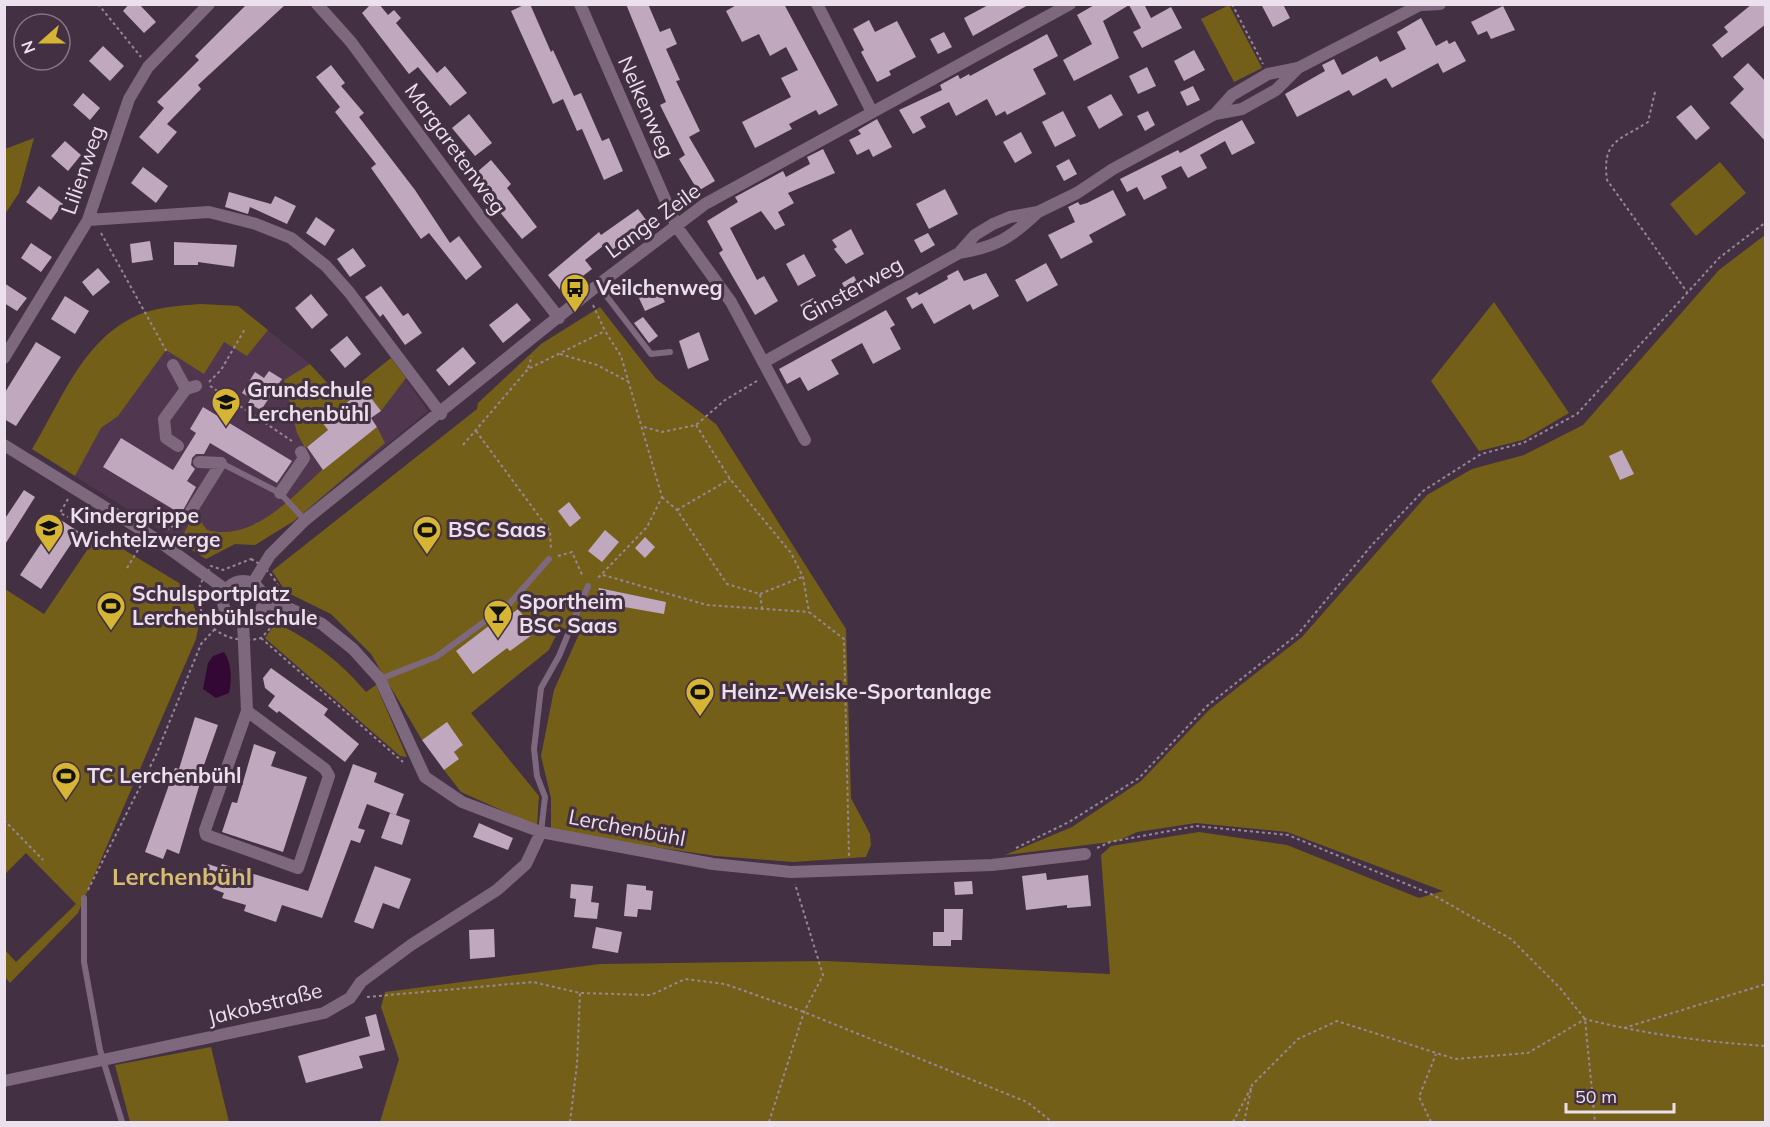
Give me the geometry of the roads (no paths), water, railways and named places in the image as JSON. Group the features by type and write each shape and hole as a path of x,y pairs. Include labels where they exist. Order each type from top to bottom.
{"street":[{"name":"Lilienweg","path":"4,358 88,220 129,99 148,67 209,4"},
{"name":"Margaretenweg","path":"317,4 351,42 480,217 560,318"},
{"name":"Nelkenweg","path":"580,4 678,227 731,302 805,440"},
{"path":"818,4 872,112"},
{"name":"Lange Zeile","path":"253,583 270,555 305,520 441,414 598,285 678,227 705,204 1070,4"},
{"name":"Ginsterweg","path":"1215,114 1232,95 1268,74 1298,68 1422,5 1440,4"},
{"name":"Ginsterweg","path":"959,253 975,235 993,224 1010,217 1038,212 1077,193 1113,169 1215,114 1251,105 1276,90 1298,68"},
{"path":"88,220 209,212 256,224 291,238 326,266 349,292 441,414"},
{"name":"Ginsterweg","path":"764,362 959,253 1000,243 1017,232 1038,212"},
{"path":"173,365 191,387 164,419 166,438 178,446"},
{"path":"4,446 153,537 225,589"},
{"path":"280,493 304,458 301,452"},
{"path":"191,511 221,463 199,462"},
{"path":"238,580 253,583 262,592 263,604 256,616 243,621 228,615 222,603 225,589 238,580"},
{"name":"Lerchenbühl","path":"263,604 282,605 322,624 353,649 380,679 425,777 462,802 541,832 713,864 791,872 849,872 992,865 1085,854"},
{"path":"243,621 247,711 205,830 206,835 298,868 329,776 326,769 247,711"},
{"name":"Jakobstraße","path":"4,1081 104,1062 324,1013 350,998 361,982 394,957 497,890 526,864 541,832"}],"lane":[{"path":"598,285 651,354 670,352"},
{"path":"221,463 280,493 305,520"},
{"path":"380,679 436,657 510,603 549,559"},
{"path":"541,832 545,797 537,776 534,749 541,688 559,656 588,586"},
{"path":"84,898 84,962 104,1062 122,1122"}],"place":[{"name":"Veilchenweg","path":"575,314"},
{"name":"Grundschule Lerchenbühl","path":"226,428"},
{"name":"Kindergrippe Wichtelzwerge","path":"49,554"},
{"name":"BSC Saas","path":"427,556"},
{"name":"Schulsportplatz Lerchenbühlschule","path":"111,632"},
{"name":"Sportheim BSC Saas","path":"498,640"},
{"name":"Heinz-Weiske-Sportanlage","path":"700,718"},
{"name":"TC Lerchenbühl","path":"66,802"}],"district":[{"name":"Lerchenbühl","path":"182,877"}]}
